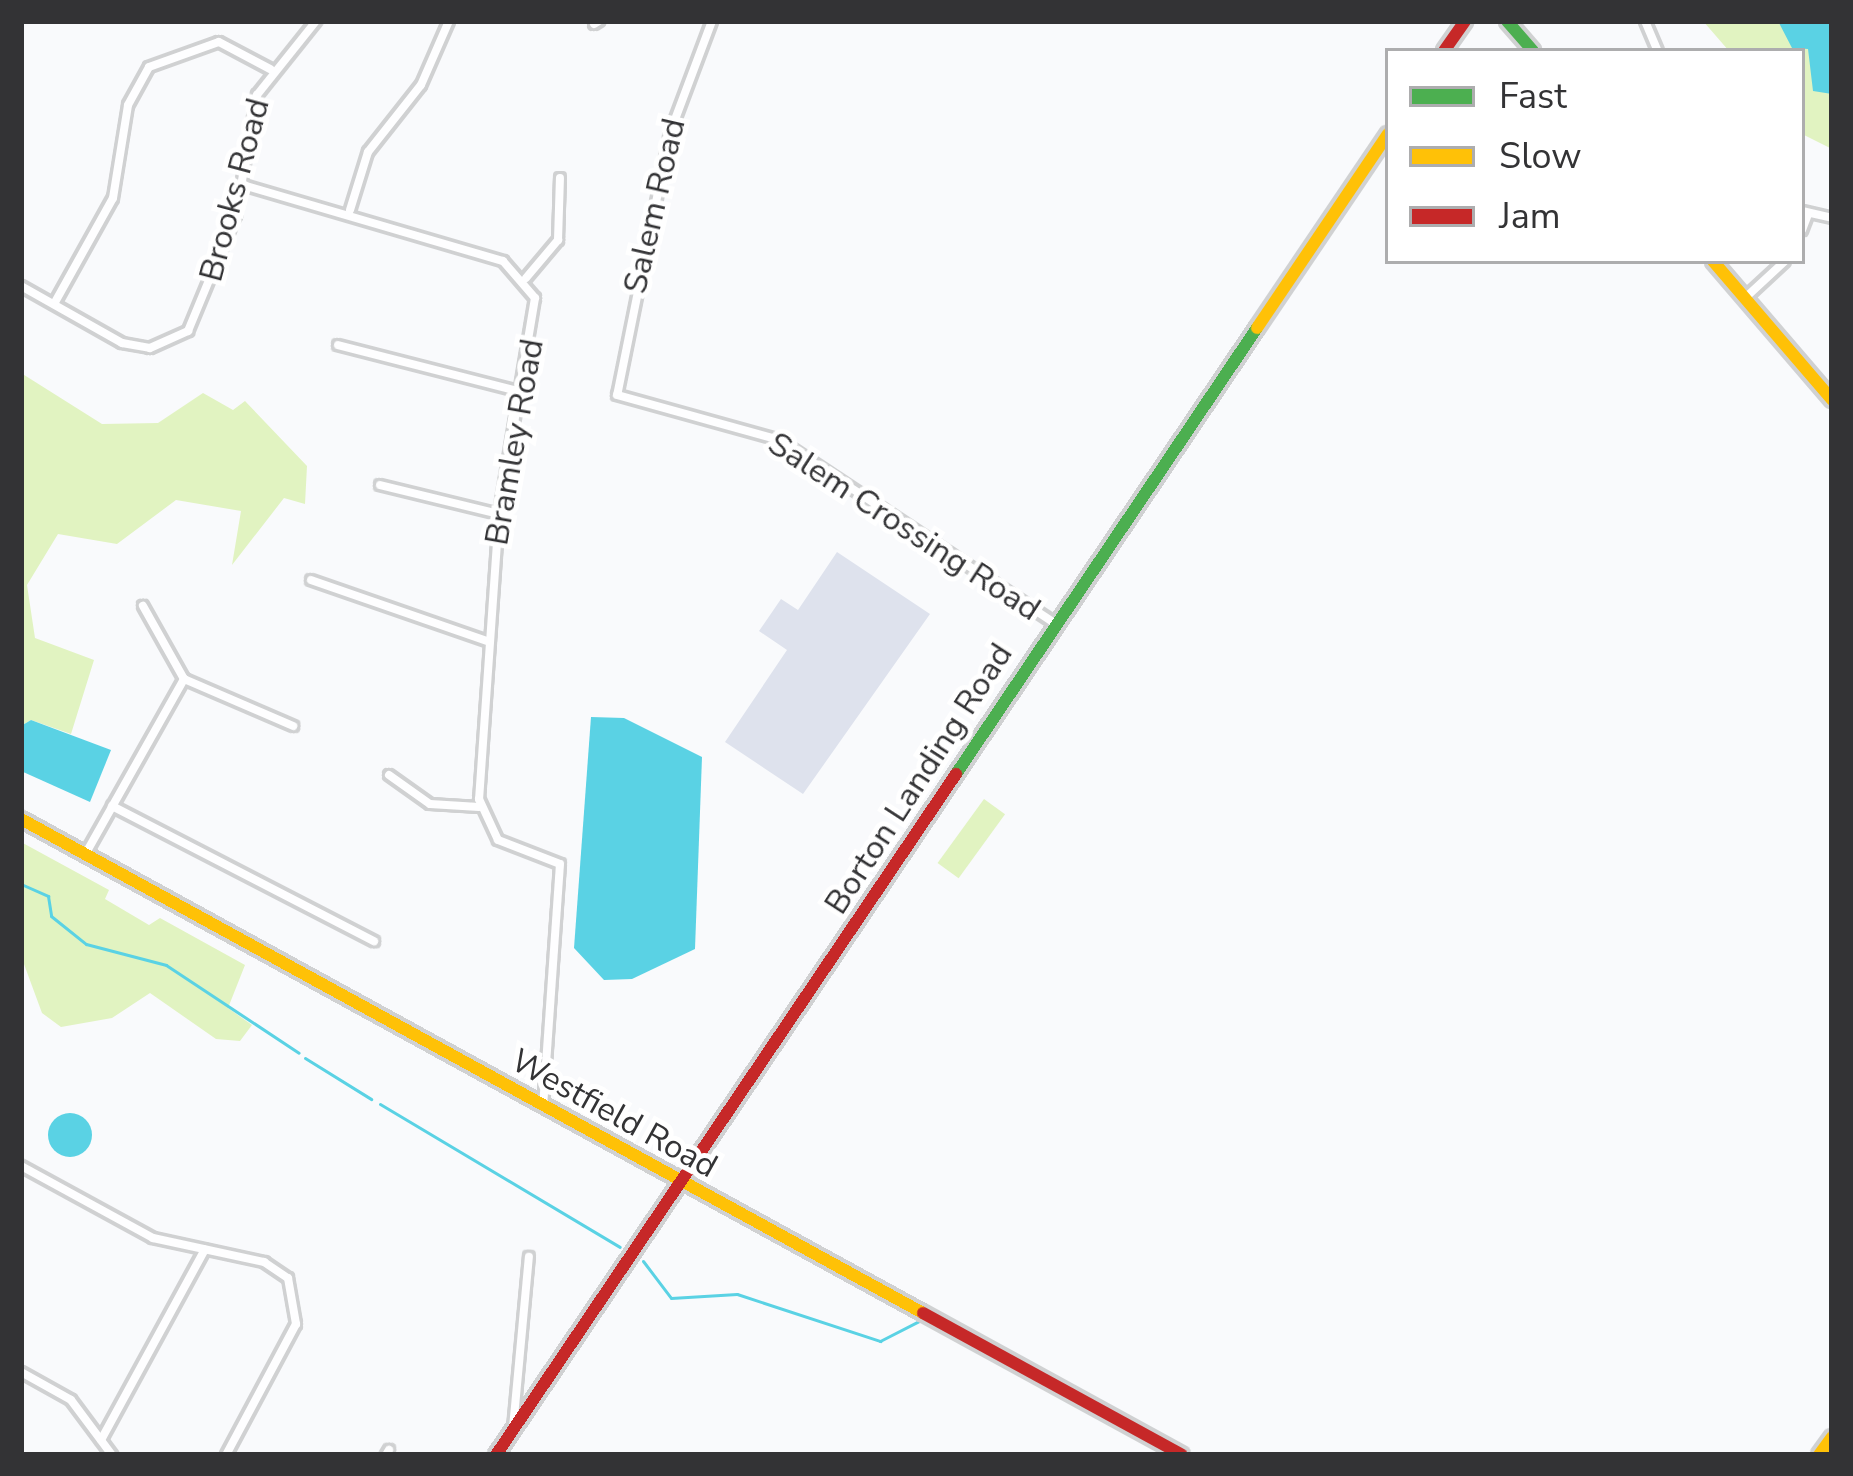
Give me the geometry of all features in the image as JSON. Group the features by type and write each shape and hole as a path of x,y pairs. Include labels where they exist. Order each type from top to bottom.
{"street":[{"name":"Brooks Road","path":"21,286 122,343 174,340 203,307 243,185 253,107 271,69 316,21"},
{"path":"350,210 368,152 421,86 449,21"},
{"name":"Salem Road","path":"617,395 670,133 712,21"},
{"path":"1446,48 1465,21"},
{"path":"1507,21 1530,48"},
{"path":"54,304 113,199 128,105 149,68 219,42 271,69"},
{"name":"Borton Landing Road","path":"496,1455 1385,138"},
{"path":"243,185 350,210 503,261 526,278 558,240 560,178"},
{"path":"1805,212 1832,218"},
{"path":"1717,264 1832,400"},
{"path":"1745,298 1782,264"},
{"name":"Bramley Road","path":"479,807 499,514 536,320 526,278"},
{"path":"338,344 521,392"},
{"name":"Salem Crossing Road","path":"617,395 779,440 1054,623"},
{"path":"380,485 499,514"},
{"path":"311,580 488,641"},
{"path":"143,606 184,680 293,725"},
{"path":"86,853 184,680"},
{"path":"389,775 430,804 479,807 506,845 556,859 543,1105"},
{"path":"112,806 374,941"},
{"name":"Westfield Road","path":"21,819 1182,1455"},
{"path":"21,1166 149,1236 274,1267 299,1302 293,1332 226,1455"},
{"path":"101,1440 205,1249"},
{"path":"513,1430 529,1257"},
{"path":"21,1372 71,1400 112,1455"},
{"path":"1820,1455 1832,1437"}],"green space":[{"path":"1703,21 1832,21 1832,149 1805,136 1805,48 1726,48"},
{"path":"21,373 102,424 158,423 203,393 233,410 245,401 307,466 305,504 284,498 232,565 241,511 176,500 117,544 58,534 27,585 35,638 94,660 71,734 31,720 21,726"},
{"path":"984,799 1005,814 959,878 938,863"},
{"path":"21,842 109,890 105,899 149,925 160,918 245,965 228,1008 252,1025 240,1041 216,1039 150,993 112,1018 61,1027 42,1013 21,956"}],"water":[{"path":"1778,21 1832,21 1832,94 1813,91 1808,49 1792,48"},
{"path":"591,717 624,718 702,757 695,949 632,979 604,980 574,948"},
{"path":"31,720 111,750 90,802 21,771 21,726"},
{"path":"70,1113 85,1120 92,1135 85,1150 70,1157 55,1150 48,1135 55,1120"}],"building":[{"path":"837,552 930,614 803,794 725,742 787,650 759,631 781,599 798,610"}],"waterway":[{"path":"21,884 48,896 51,916 86,944 166,965 299,1053"},
{"path":"305,1058 371,1099"},
{"path":"380,1104 620,1247"},
{"path":"643,1261 671,1298 737,1294 880,1341 923,1319"}],"traffic: fast":[{"path":"1507,21 1530,48"},
{"path":"956,774 1257,328"}],"traffic: slow":[{"path":"1257,328 1385,138"},
{"path":"1716,264 1832,400"},
{"path":"21,819 923,1313"},
{"path":"1819,1455 1832,1437"}],"traffic: jam":[{"path":"1446,48 1465,21"},
{"path":"496,1455 956,774"},
{"path":"923,1313 1182,1455"}]}
